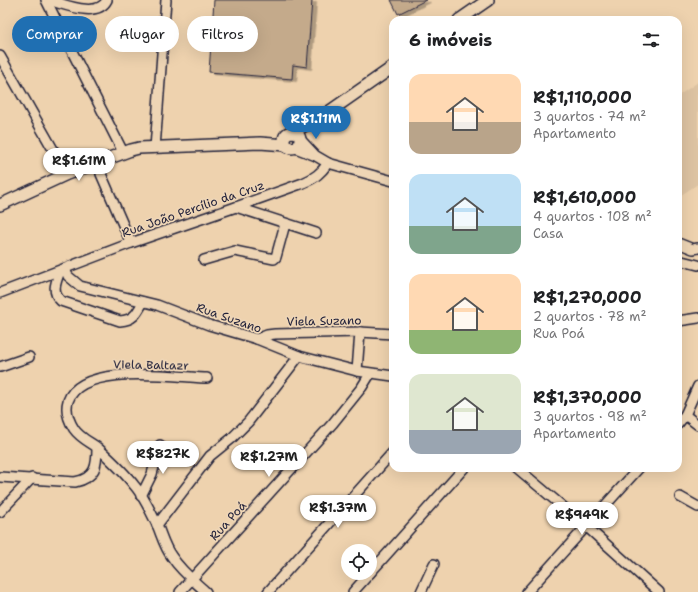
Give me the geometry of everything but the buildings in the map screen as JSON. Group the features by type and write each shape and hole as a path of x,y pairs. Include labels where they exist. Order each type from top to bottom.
{"main road":[{"path":"465,16 485,1"},
{"path":"0,205 67,174 123,152 139,148 260,143 293,139 320,118 389,70"}],"street":[{"path":"47,0 84,10 92,10 105,4 107,0"},
{"path":"47,0 123,152"},
{"path":"155,148 166,0"},
{"path":"0,56 67,174"},
{"path":"293,139 328,163 389,180"},
{"name":"Rua João Percílio da Cruz","path":"0,293 131,243 313,179 320,174 328,163"},
{"path":"101,174 131,243"},
{"path":"236,207 316,233"},
{"path":"204,260 235,251 274,259 276,257 285,224"},
{"path":"682,245 693,249 698,248"},
{"path":"682,261 698,265"},
{"path":"62,270 55,290 61,301 120,321 126,321 136,316 143,302"},
{"name":"Rua Suzano","path":"62,270 80,286 157,306 209,325 257,339 299,356 370,374 389,376"},
{"path":"682,320 698,318"},
{"path":"357,371 360,332"},
{"name":"Viela Suzano","path":"257,339 275,334 360,332 389,334"},
{"path":"157,525 210,456 231,439 248,422 299,356"},
{"path":"0,367 29,357"},
{"name":"Viela Baltazr","path":"206,592 171,557 157,525 135,485 97,448 75,431 69,420 67,405 70,396 77,388 92,380 107,376 130,374 207,378"},
{"name":"Rua Poá","path":"180,592 333,423 362,387 370,374"},
{"path":"682,419 698,386"},
{"path":"685,415 698,425"},
{"path":"141,496 152,474 160,445"},
{"path":"0,477 75,482 82,480 92,473 95,467 97,448"},
{"path":"268,592 389,456"},
{"path":"377,565 460,472"},
{"path":"522,472 587,527 659,592"},
{"path":"527,592 635,472"},
{"path":"0,512 32,478"},
{"path":"680,497 698,507"},
{"path":"421,592 434,564"},
{"path":"353,592 364,580"}],"shaded area":[{"path":"698,82 698,184 682,194 682,93"}]}
